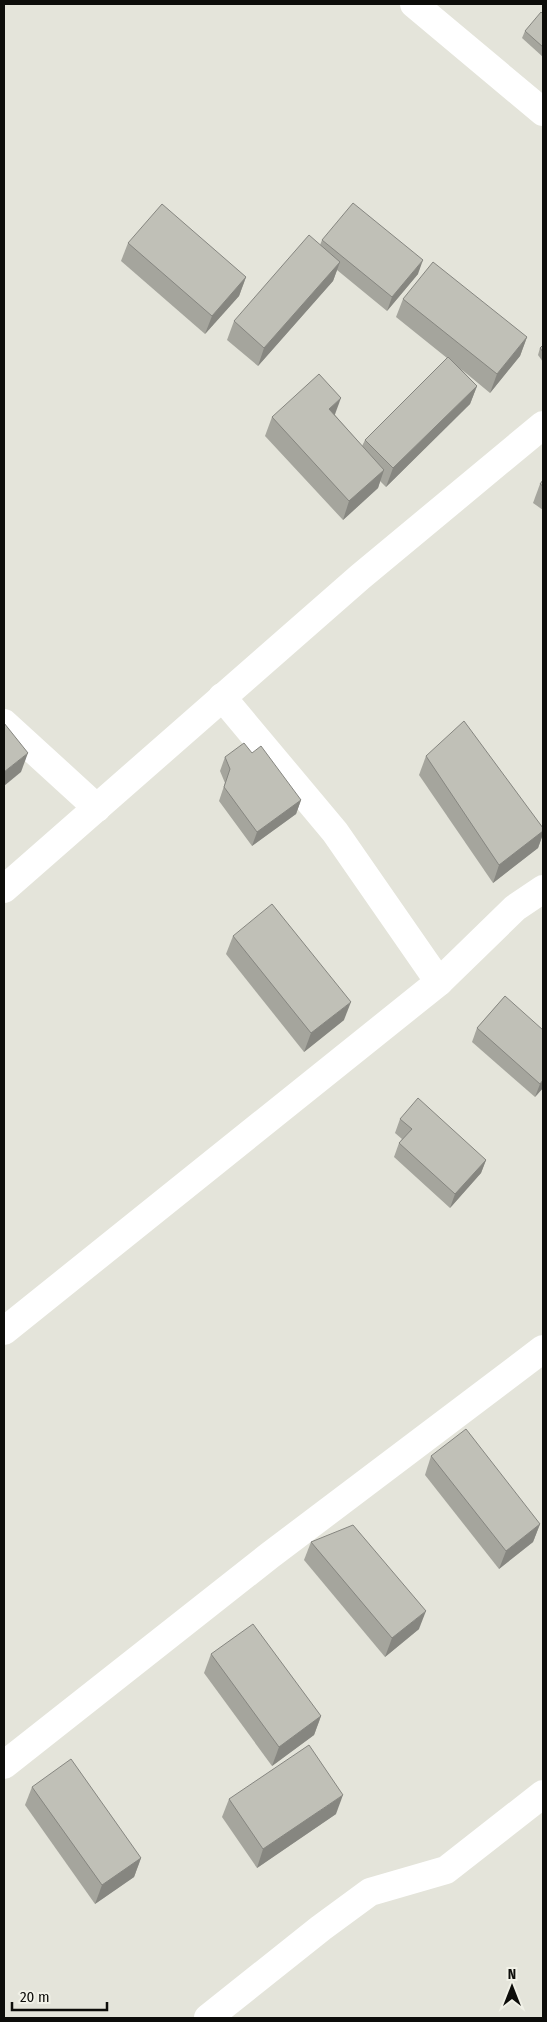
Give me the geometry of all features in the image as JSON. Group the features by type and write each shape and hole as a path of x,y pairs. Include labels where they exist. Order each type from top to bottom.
{"street":[{"path":"414,4 543,112"},
{"path":"4,889 360,576 543,425"},
{"path":"222,697 335,832 439,982"},
{"path":"4,723 96,808"},
{"path":"4,1331 439,982 515,908 543,889"},
{"path":"4,1766 276,1550 543,1349"},
{"path":"208,2018 321,1928 370,1892 446,1870 543,1794"}],"building":[{"path":"541,12 543,14 543,47 525,31"},
{"path":"353,203 423,260 392,297 322,240"},
{"path":"162,204 246,277 212,316 128,243"},
{"path":"309,235 340,262 264,348 234,321"},
{"path":"433,262 527,337 497,374 403,299"},
{"path":"448,357 477,386 393,468 365,440"},
{"path":"319,374 341,398 329,409 384,470 349,501 272,417"},
{"path":"464,721 543,828 543,831 499,865 426,756"},
{"path":"4,723 28,753 4,772"},
{"path":"244,743 252,753 261,746 301,800 257,832 224,787 230,769 225,757"},
{"path":"272,904 351,1002 311,1033 233,936"},
{"path":"505,996 543,1030 543,1080 540,1084 477,1028"},
{"path":"418,1098 486,1160 455,1194 399,1143 412,1129 400,1119"},
{"path":"466,1429 540,1524 506,1551 431,1456"},
{"path":"353,1525 426,1611 392,1638 311,1542"},
{"path":"253,1624 321,1716 279,1747 211,1654"},
{"path":"309,1745 343,1795 263,1849 229,1799"},
{"path":"71,1759 141,1858 102,1885 32,1787"}]}
